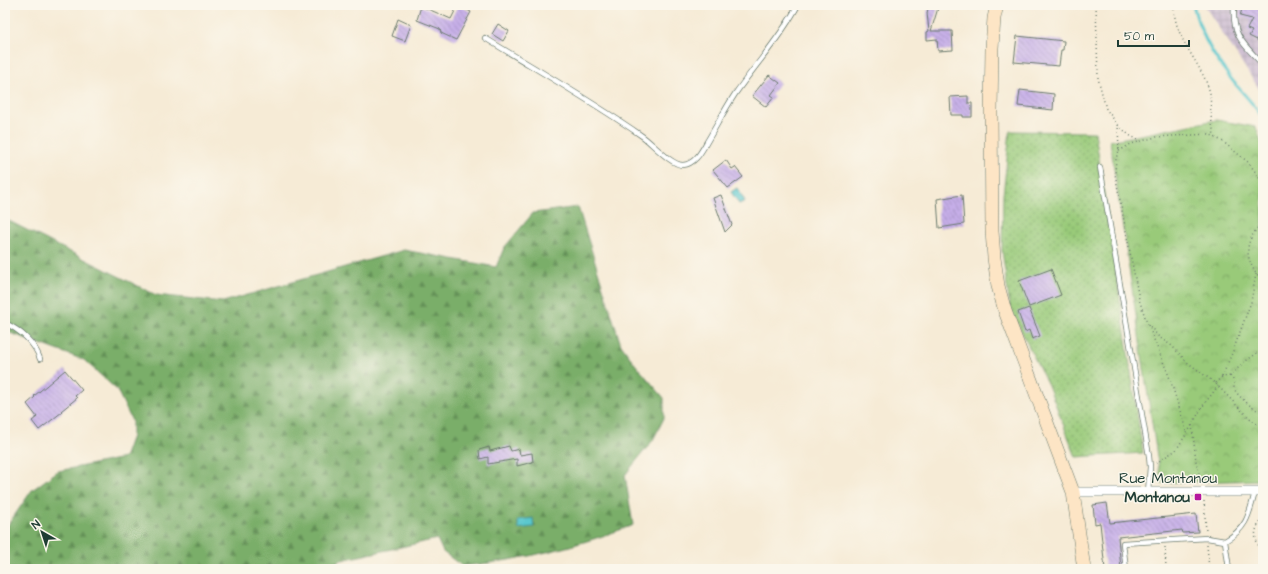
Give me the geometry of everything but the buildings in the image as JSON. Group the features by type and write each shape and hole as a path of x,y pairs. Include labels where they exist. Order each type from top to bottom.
{"street":[{"path":"997,5 994,18 992,48 991,112 992,231 998,286 1005,311 1073,492 1084,569"},
{"name":"Rue Montanou","path":"1073,492 1259,492"}],"lane":[{"path":"485,38 615,117 644,137 676,164 682,165 692,162 698,156 714,130 721,115 760,59 769,50 792,17 798,5"},
{"path":"1234,5 1233,16 1236,31 1243,43 1263,65"},
{"path":"1100,167 1150,467 1148,492"},
{"path":"5,323 14,327 24,335 38,352 40,359"},
{"path":"1126,569 1123,543 1207,538 1225,541 1241,528 1248,518 1259,492"},
{"path":"1225,541 1229,569"}],"path":[{"path":"1096,5 1098,78 1106,109 1118,125 1129,135 1141,141"},
{"path":"1174,5 1173,14 1177,30 1204,79 1210,94 1214,137"},
{"path":"1118,125 1119,151 1116,158 1115,174 1138,298 1169,376 1187,432"},
{"path":"1119,151 1131,144 1156,137 1183,134 1209,134 1222,141 1248,162 1259,177 1263,190"},
{"path":"1263,222 1253,232 1248,242 1251,266 1263,284"},
{"path":"1215,383 1222,377 1233,351 1251,302 1256,274"},
{"path":"1147,323 1159,337 1172,346 1187,362 1215,383 1246,416 1263,429"},
{"path":"1222,377 1230,376 1243,363 1263,349"},
{"path":"1230,376 1234,380 1234,388 1236,392 1252,407 1257,410 1263,410"},
{"path":"1150,467 1176,450 1202,407 1218,386"},
{"path":"1192,425 1196,460 1204,492 1209,569"},
{"path":"1263,519 1258,524 1255,531 1258,545 1263,554"},
{"path":"1165,540 1166,569"}],"shaded area":[{"path":"1204,5 1263,5 1263,95"}],"green space":[{"path":"1216,120 1256,127 1263,147 1263,480 1161,483 1110,141"},
{"path":"1010,131 1095,132 1143,453 1076,457 1048,385 1010,308 1002,250 1003,195"},
{"path":"578,207 621,345 664,398 664,418 653,440 625,475 633,525 592,540 549,552 484,564 462,566 443,552 437,539 337,561 340,569 5,569 5,529 32,490 58,471 124,458 132,436 132,421 117,390 84,360 5,331 5,219 156,295 223,302 404,250 496,267 504,248 533,213"}],"water":[{"path":"737,188 745,201 739,204 731,192"},
{"path":"533,518 534,527 518,529 518,520"}],"waterway":[{"path":"1193,5 1202,31 1215,57 1263,118"}],"place":[{"name":"Montanou","path":"1198,497"}]}
